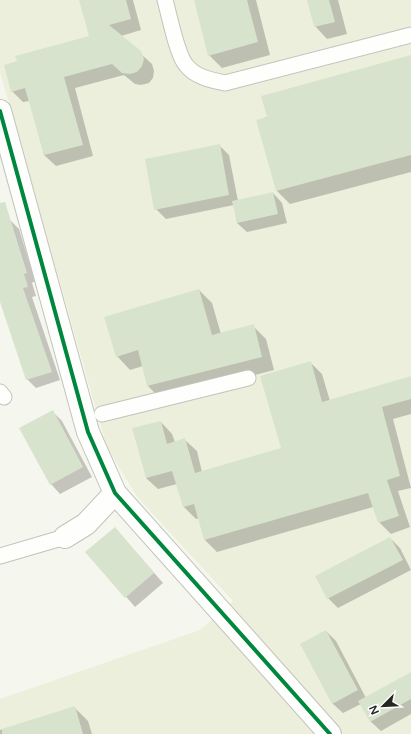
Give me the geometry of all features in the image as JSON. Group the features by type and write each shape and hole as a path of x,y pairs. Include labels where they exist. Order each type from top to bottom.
{"street":[{"path":"0,111 7,168 93,415 88,432 115,493 330,734"},
{"path":"65,537 86,524 115,493"}],"lane":[{"path":"165,0 174,36 186,65 202,78 224,83 411,35"},
{"path":"93,415 248,378"},
{"path":"0,556 65,537"}],"shaded area":[{"path":"0,0 411,0 411,734 0,734 0,699 200,630 233,601 138,498 107,448 0,72"}],"building":[{"path":"79,0 126,0 131,19 109,25 141,51 144,59 142,66 137,72 130,74 122,73 112,64 64,77 83,145 44,155 25,88 11,92 4,65 17,61 15,56 89,36"},
{"path":"194,0 247,0 258,42 208,56"},
{"path":"307,0 329,0 335,22 314,27"},
{"path":"411,55 411,155 276,191 256,120 267,117 261,96"},
{"path":"220,144 229,195 154,210 145,159"},
{"path":"273,192 278,214 237,223 232,201"},
{"path":"5,202 27,273 24,274 28,287 23,288 52,372 26,380 0,302 0,203"},
{"path":"199,289 212,335 254,324 262,357 147,386 138,350 116,357 104,317"},
{"path":"311,361 322,402 411,376 411,399 382,407 400,476 387,480 399,516 378,523 368,493 204,540 194,504 183,507 172,471 146,478 132,428 161,421 167,444 185,438 195,473 281,448 260,376"},
{"path":"53,410 83,467 50,485 19,428"},
{"path":"115,527 154,573 125,598 85,552"},
{"path":"390,537 403,560 327,599 315,576"},
{"path":"326,630 358,690 332,704 300,644"},
{"path":"411,672 411,699 370,722 358,701"},
{"path":"75,706 83,734 2,734 2,729"}],"cycle path":[{"path":"0,111 88,432 115,493 330,734"}]}
